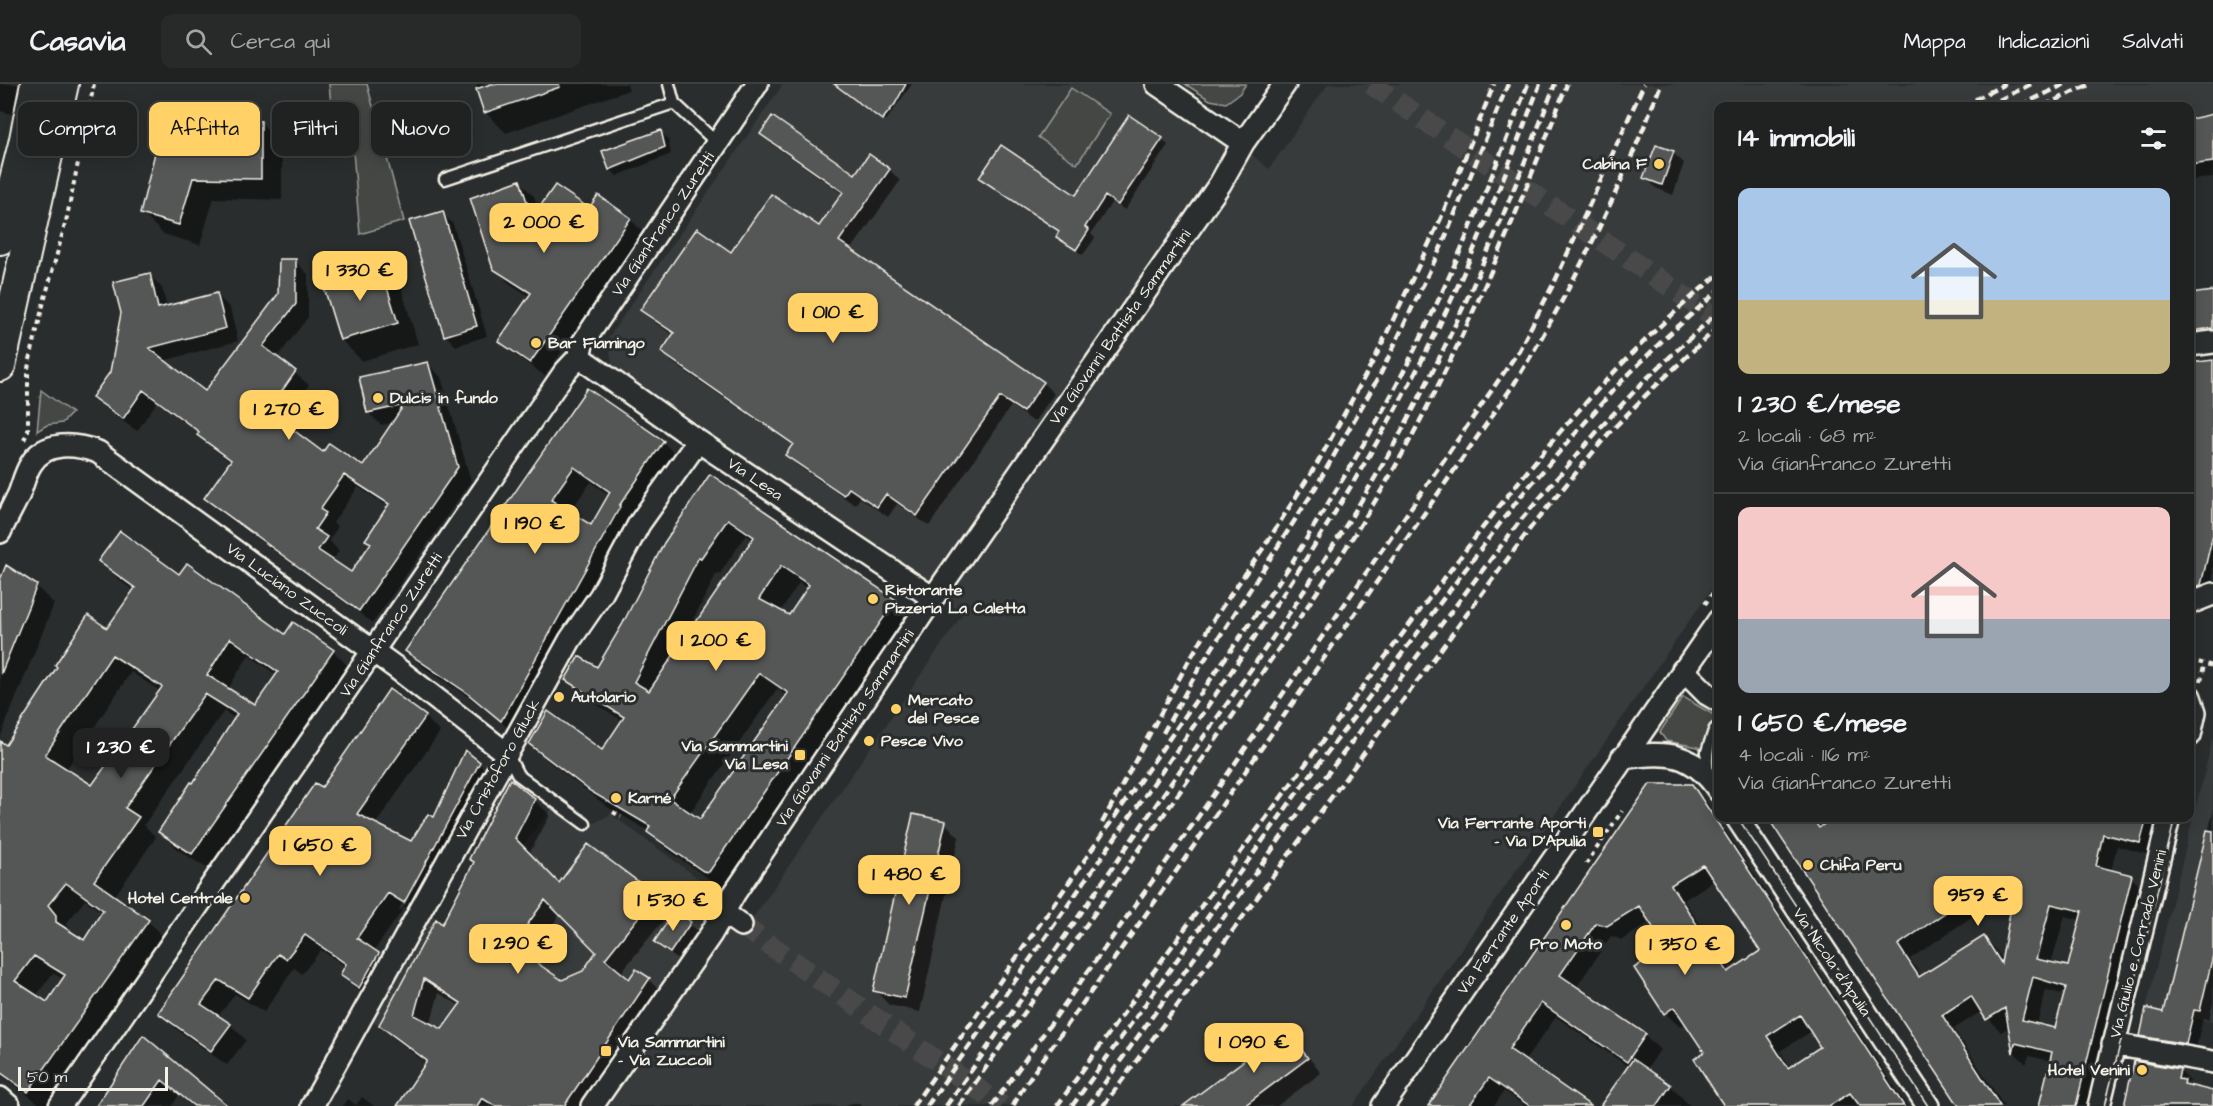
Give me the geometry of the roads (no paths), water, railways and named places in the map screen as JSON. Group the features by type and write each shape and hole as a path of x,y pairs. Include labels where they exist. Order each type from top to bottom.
{"street":[{"path":"0,239 24,144 36,84"},
{"path":"0,366 63,84"},
{"name":"Via Gianfranco Zuretti","path":"60,1106 564,373 579,357 582,344 757,84"},
{"path":"1157,84 1243,143"},
{"name":"Via Giovanni Battista Sammartini","path":"592,1106 724,913 734,894 933,598 1220,184 1243,143 1284,84"},
{"path":"2194,344 2213,342"},
{"name":"Via Lesa","path":"579,357 698,441 933,598"},
{"name":"Via Cristoforo Gluck","path":"312,1106 570,640 601,595 639,524 698,441"},
{"name":"Via Luciano Zuccoli","path":"0,531 31,463 41,452 52,447 69,445 85,447 98,452 372,651 506,753"},
{"name":"Via Ferrante Aporti","path":"1383,1106 1714,627"},
{"path":"1683,670 1714,698"},
{"path":"1714,748 1712,754 1714,767"},
{"path":"1623,758 1657,753 1674,756 1697,766 1714,784"},
{"name":"Via Nicola d'Apulia","path":"1740,822 1928,1106"},
{"name":"Via Giulio e Corrado Venini","path":"2099,1106 2168,822"},
{"path":"724,913 741,925"},
{"path":"2113,1044 2213,1062"},
{"path":"0,1098 9,1106"}],"lane":[{"path":"445,179 674,103 669,84"},
{"name":"Via Gianfranco Zuretti","path":"674,103 717,143"},
{"name":"Via Luciano Zuccoli","path":"506,753 518,775 585,824"}],"tunnel":[{"path":"1371,84 1714,317"},
{"path":"741,925 1002,1106"}],"tram line":[{"path":"2194,717 2194,727"},
{"path":"1714,747 1714,775"},
{"path":"1741,822 1928,1106"},
{"path":"2105,1106 2174,822"}],"railway":[{"path":"1102,823 1188,662 1217,614 1264,547 1318,462 1377,354 1441,218 1494,84"},
{"path":"1163,733 1198,670 1313,492 1381,373 1443,243 1508,84"},
{"path":"913,1106 1291,564 1344,477 1395,388 1432,314 1482,200 1528,84"},
{"path":"927,1106 1211,701 1344,498 1425,355 1461,279 1540,84"},
{"path":"946,1106 1260,656 1366,492 1415,406 1459,316 1480,270 1555,84"},
{"path":"959,1106 1238,708 1324,581 1385,484 1404,451 1471,316 1567,84"},
{"path":"992,1106 1196,820 1518,352 1556,279 1644,84"},
{"path":"1013,1106 1024,1086 1168,883 1514,384 1536,348 1595,237 1661,84"},
{"path":"1971,102 2005,84"},
{"path":"1995,102 2031,84"},
{"path":"2028,102 2065,84"},
{"path":"2052,102 2091,84"},
{"path":"1057,1106 1263,821 1503,501 1542,453 1626,360 1714,278"},
{"path":"1072,1106 1299,790 1520,497 1616,387 1665,338 1714,294"},
{"path":"1088,1106 1313,793 1520,521 1644,381 1714,316"},
{"path":"1103,1106 1532,526 1609,433 1714,331"}],"place":[{"name":"Cabina F","path":"1659,164"},
{"name":"Bar Fiamingo","path":"536,343"},
{"name":"Dulcis in fundo","path":"378,398"},
{"name":"Ristorante Pizzeria La Caletta","path":"873,599"},
{"name":"Autolario","path":"559,697"},
{"name":"Mercato del Pesce","path":"896,709"},
{"name":"Pesce Vivo","path":"869,741"},
{"name":"Via Sammartini Via Lesa","path":"800,755"},
{"name":"Karné","path":"616,798"},
{"name":"Via Ferrante Aporti - Via D'Apulia","path":"1598,832"},
{"name":"Chifa Peru","path":"1808,865"},
{"name":"Hotel Centrale","path":"245,898"},
{"name":"Pro Moto","path":"1566,925"},
{"name":"Via Sammartini - Via Zuccoli","path":"606,1051"},
{"name":"Hotel Venini","path":"2142,1070"}]}
